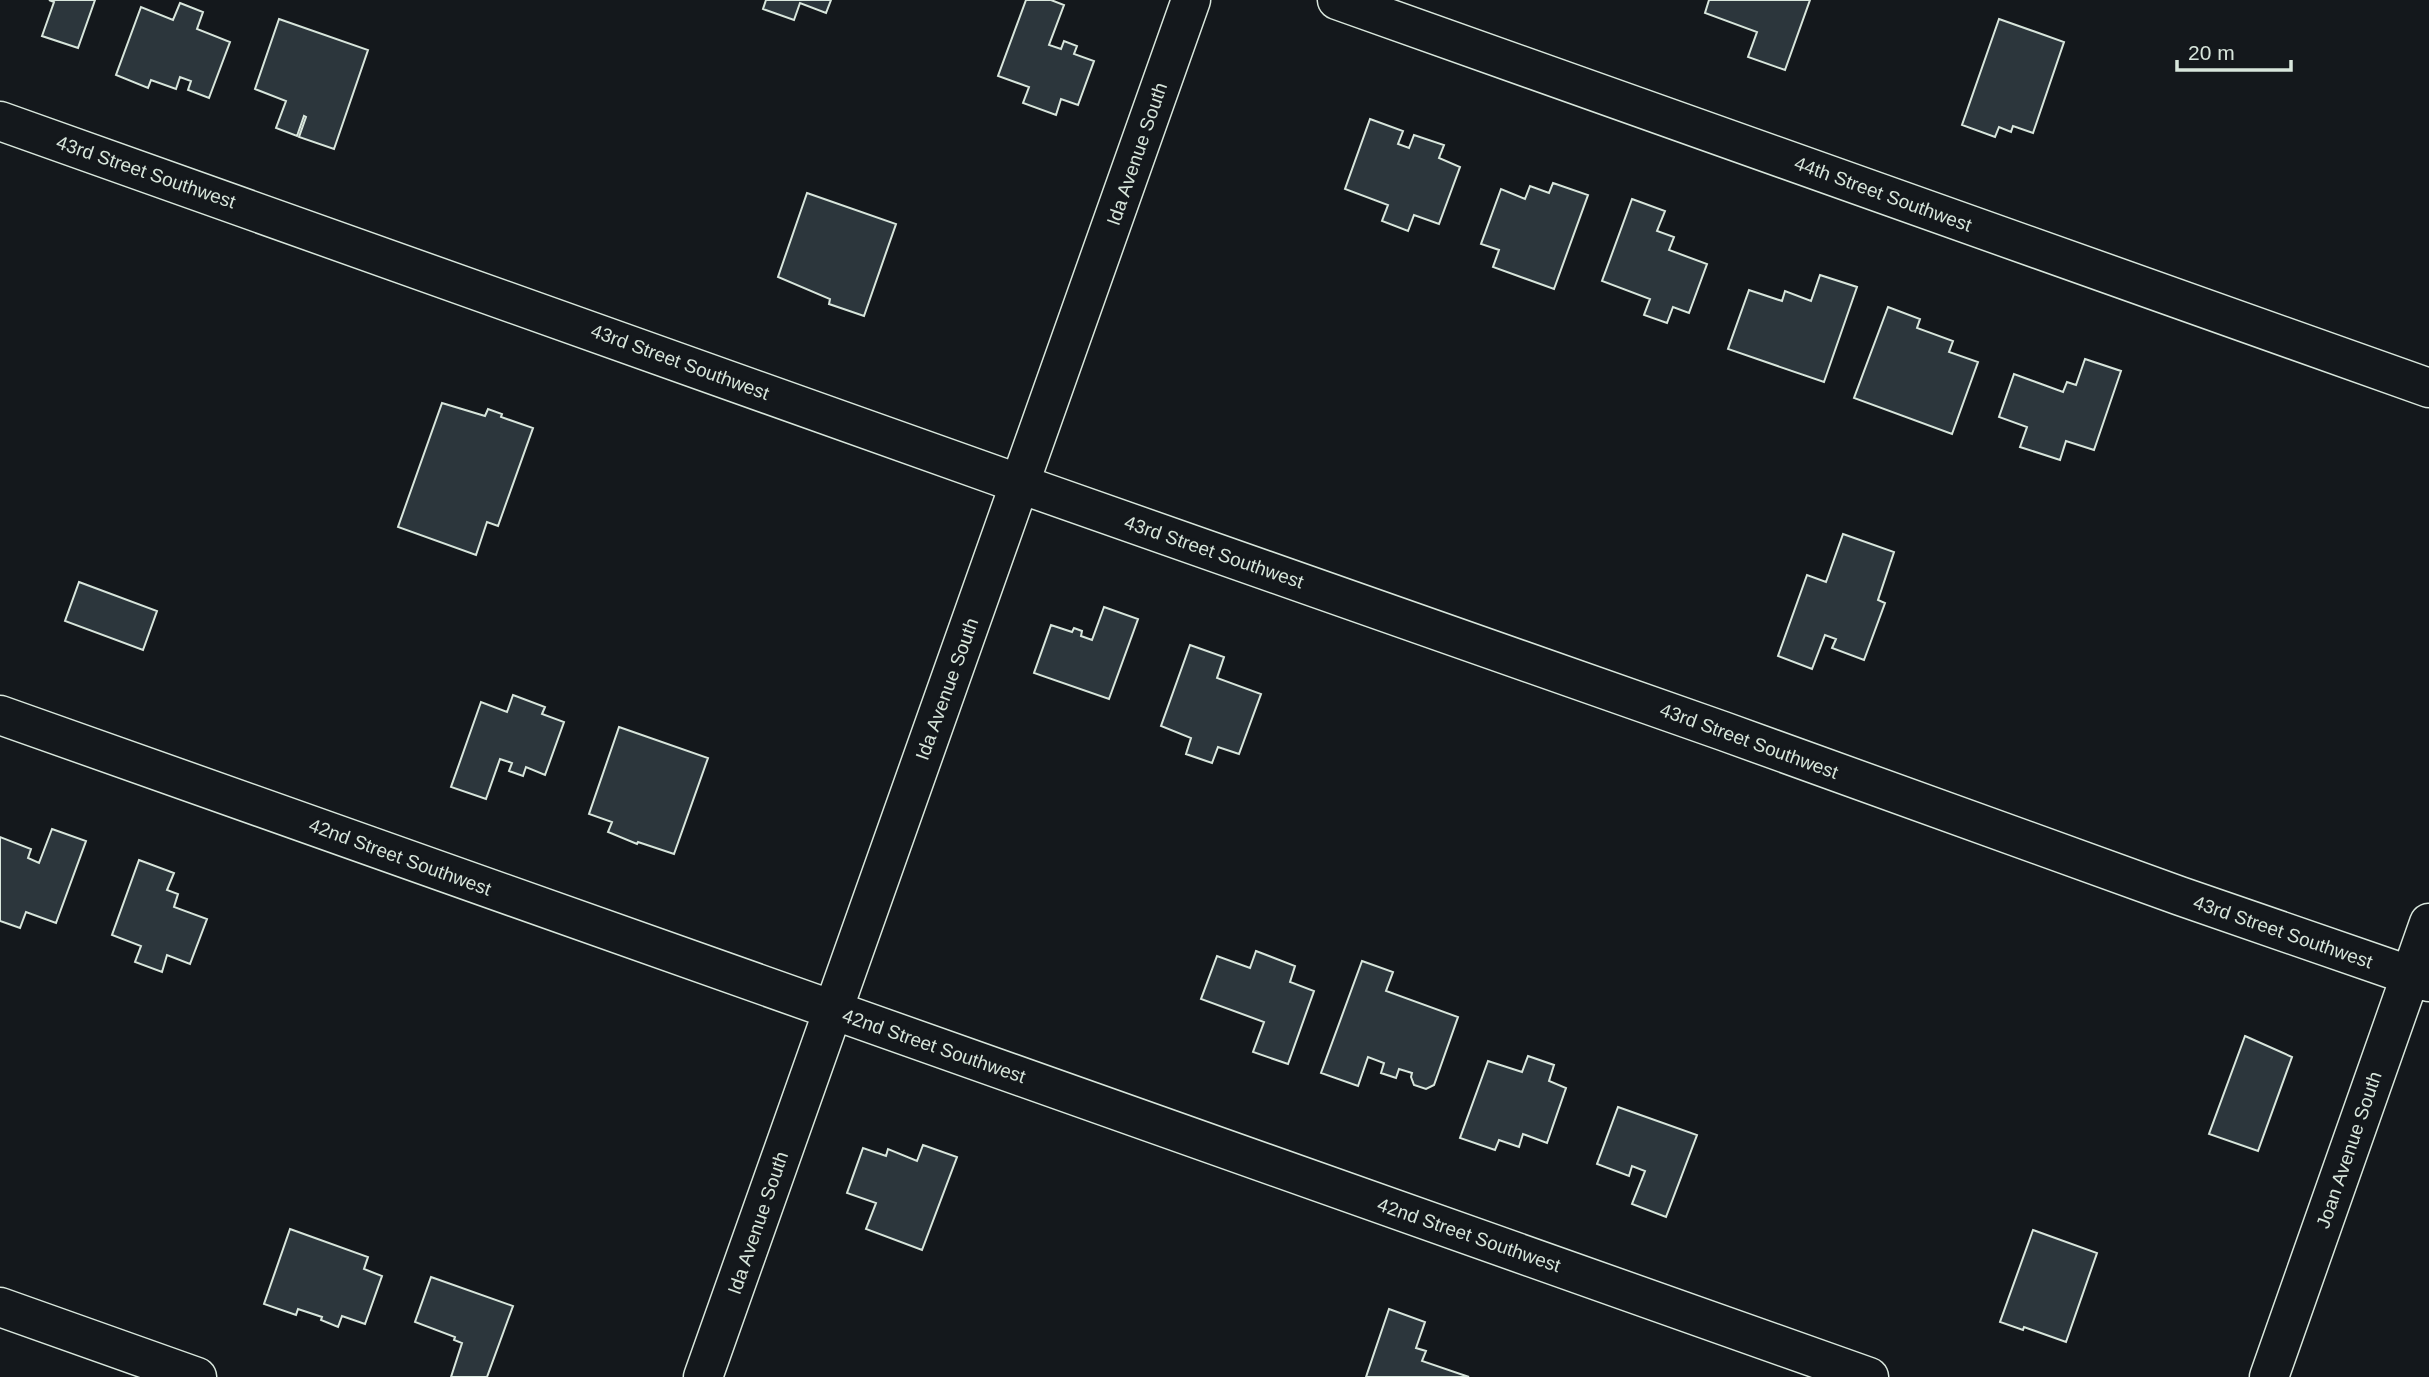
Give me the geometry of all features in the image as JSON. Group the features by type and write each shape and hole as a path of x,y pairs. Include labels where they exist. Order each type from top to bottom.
{"street":[{"name":"Ida Avenue South","path":"703,1377 1191,0"},
{"name":"44th Street Southwest","path":"1337,0 2429,388"},
{"name":"43rd Street Southwest","path":"0,121 2420,979"},
{"name":"42nd Street Southwest","path":"0,715 1869,1377"},
{"name":"Joan Avenue South","path":"2269,1377 2420,979 2429,923"},
{"path":"0,1307 197,1377"}],"building":[{"path":"49,0 95,0 78,48 42,36 54,2"},
{"path":"766,0 831,0 826,13 800,3 794,20 763,9"},
{"path":"1026,0 1051,0 1064,5 1049,45 1061,49 1064,41 1077,46 1074,54 1094,61 1078,105 1061,99 1056,115 1023,103 1029,87 998,76"},
{"path":"1709,0 1810,0 1785,70 1748,57 1757,32 1705,13"},
{"path":"180,3 203,12 197,29 230,42 209,98 188,90 191,81 180,77 176,89 151,80 148,88 116,75 141,7 173,20"},
{"path":"279,19 368,50 334,149 299,137 306,117 304,116 297,136 276,128 286,101 255,89"},
{"path":"1999,19 2064,42 2033,133 2013,126 2011,132 1999,127 1995,137 1962,125"},
{"path":"1370,119 1403,131 1398,144 1409,148 1414,135 1444,145 1439,158 1460,167 1439,224 1414,215 1408,231 1382,221 1388,205 1345,189"},
{"path":"1553,183 1588,195 1554,289 1493,267 1499,250 1481,244 1501,189 1525,199 1530,186 1549,193"},
{"path":"807,193 896,224 864,316 829,304 830,299 778,277"},
{"path":"1632,199 1665,211 1657,231 1674,237 1669,250 1707,264 1689,313 1673,307 1667,323 1644,315 1650,299 1602,281"},
{"path":"1820,275 1857,287 1824,382 1728,349 1749,290 1782,301 1785,291 1811,301"},
{"path":"1888,307 1920,319 1917,328 1953,341 1949,352 1978,362 1952,434 1854,398"},
{"path":"2085,359 2121,371 2094,450 2066,441 2060,460 2020,447 2027,427 1999,417 2014,374 2063,392 2067,382 2076,385"},
{"path":"442,403 485,416 488,409 502,414 501,417 533,428 498,526 487,522 476,555 398,527"},
{"path":"1843,534 1894,552 1878,600 1885,603 1864,660 1832,648 1836,639 1825,635 1812,669 1778,656 1807,575 1826,582"},
{"path":"79,582 157,611 143,650 65,621"},
{"path":"1104,607 1138,619 1109,699 1034,673 1051,625 1072,632 1074,628 1082,631 1081,636 1092,640"},
{"path":"1190,645 1224,657 1217,678 1261,694 1239,754 1218,747 1212,763 1186,754 1191,738 1161,726"},
{"path":"513,695 545,707 542,714 564,722 545,775 526,767 523,776 509,771 512,763 500,759 486,799 451,787 481,702 507,712"},
{"path":"619,727 708,758 674,854 638,842 637,844 608,832 612,822 589,814"},
{"path":"52,829 86,841 56,923 26,912 20,928 0,921 0,837 31,849 28,858 39,863"},
{"path":"139,860 174,873 167,890 178,894 174,907 207,919 190,964 167,955 162,972 135,962 141,946 112,935"},
{"path":"1256,951 1295,966 1290,982 1314,991 1288,1064 1253,1052 1264,1022 1201,999 1217,956 1250,968"},
{"path":"1362,961 1393,972 1386,991 1458,1017 1434,1085 1426,1089 1414,1085 1412,1073 1399,1069 1396,1078 1381,1073 1384,1063 1368,1057 1358,1086 1321,1073"},
{"path":"2245,1036 2292,1057 2258,1151 2209,1134"},
{"path":"1528,1056 1554,1065 1549,1081 1566,1088 1547,1143 1523,1134 1519,1147 1499,1140 1495,1150 1460,1138 1488,1061 1522,1072"},
{"path":"1618,1107 1697,1135 1666,1217 1632,1204 1645,1171 1632,1166 1629,1176 1597,1164"},
{"path":"923,1145 957,1157 922,1250 866,1229 876,1203 847,1193 863,1148 886,1156 888,1149 917,1161"},
{"path":"290,1229 368,1257 364,1269 382,1276 365,1324 342,1316 338,1327 321,1320 322,1317 298,1309 296,1315 264,1304"},
{"path":"2033,1230 2097,1253 2066,1342 2024,1327 2023,1330 2000,1322"},
{"path":"431,1277 513,1306 487,1377 451,1377 462,1343 454,1340 455,1337 415,1322"},
{"path":"1389,1309 1425,1322 1416,1348 1426,1351 1422,1361 1469,1377 1366,1377"}]}
